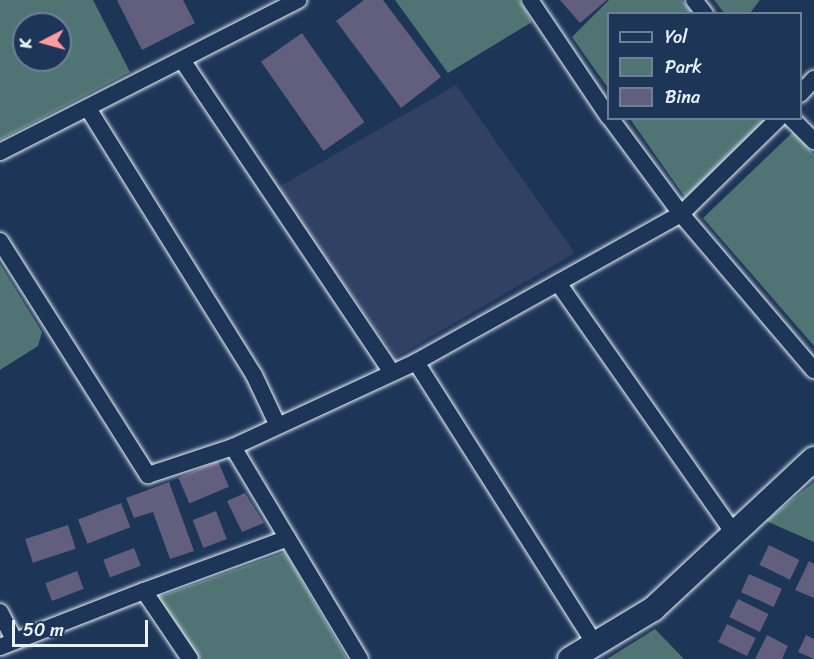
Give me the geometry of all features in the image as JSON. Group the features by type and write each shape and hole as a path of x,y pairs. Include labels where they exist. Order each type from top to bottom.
{"street":[{"path":"0,152 89,110 298,0"},
{"path":"530,0 607,114"},
{"path":"694,0 703,12"},
{"path":"182,60 392,373"},
{"path":"802,93 814,79"},
{"path":"89,110 255,375 278,426"},
{"path":"611,120 681,214 814,370"},
{"path":"0,241 148,475 233,447 416,362 681,214 777,120"},
{"path":"792,120 814,141"},
{"path":"558,283 732,531"},
{"path":"416,362 595,644"},
{"path":"233,447 360,659"},
{"path":"570,659 653,609 732,531 813,462"},
{"path":"0,612 7,642 288,538"},
{"path":"144,591 190,659"}],"shaded area":[{"path":"456,85 575,253 396,357 275,189"}],"green space":[{"path":"0,0 93,0 130,72 0,140"},
{"path":"395,0 519,0 532,22 448,73"},
{"path":"609,0 682,0 692,12 607,12 607,87 572,37"},
{"path":"714,0 760,0 751,12 723,12"},
{"path":"631,120 766,120 687,200"},
{"path":"793,132 814,154 814,346 703,218"},
{"path":"0,264 42,332 38,346 0,370"},
{"path":"814,482 814,542 766,521"},
{"path":"285,552 347,659 199,659 158,597"},
{"path":"655,629 684,659 607,659"}],"building":[{"path":"117,0 183,0 195,23 142,50"},
{"path":"364,0 383,0 441,77 401,108 336,21"},
{"path":"560,0 607,0 580,23"},
{"path":"302,33 365,122 324,151 261,62"},
{"path":"218,461 229,487 189,504 178,478"},
{"path":"169,482 194,551 170,559 153,512 134,518 126,498"},
{"path":"245,493 264,523 242,532 227,501"},
{"path":"121,503 130,527 87,544 78,519"},
{"path":"216,511 227,539 203,548 193,520"},
{"path":"68,525 76,549 33,563 25,539"},
{"path":"769,545 800,560 790,580 759,565"},
{"path":"134,548 141,566 110,578 103,560"},
{"path":"809,561 814,564 814,598 795,590"},
{"path":"77,571 84,589 52,601 45,583"},
{"path":"749,574 782,589 774,607 741,592"},
{"path":"738,599 769,614 760,632 729,617"},
{"path":"727,624 756,638 747,656 718,642"},
{"path":"767,635 788,646 782,659 755,659"},
{"path":"806,635 814,639 814,659 798,652"}]}
